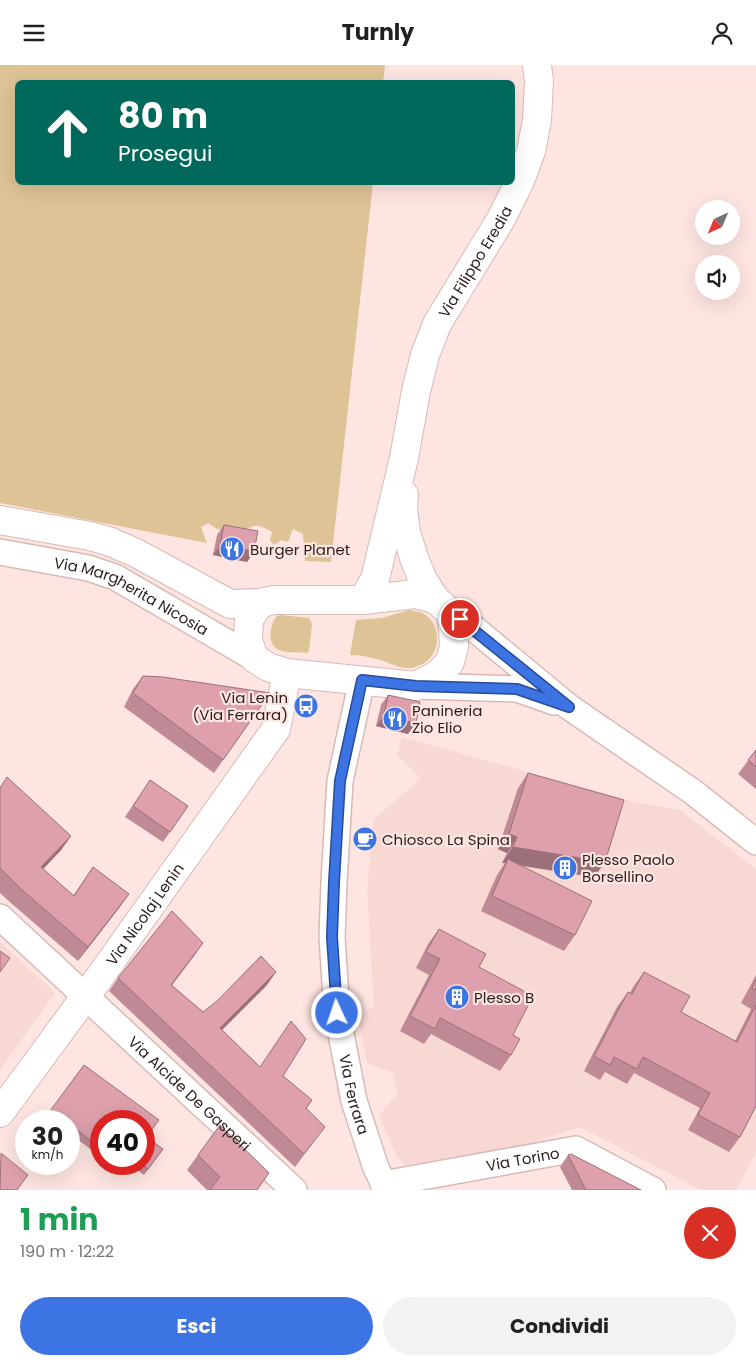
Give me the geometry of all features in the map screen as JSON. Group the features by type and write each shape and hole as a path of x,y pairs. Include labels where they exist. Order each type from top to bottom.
{"main road":[{"name":"Via Filippo Eredia","path":"404,457 416,391 425,355 437,325 501,219 520,181 531,151 537,120 539,81 537,65"},
{"path":"363,600 375,579 404,457"},
{"path":"260,603 249,619 248,640 254,658 268,667 287,673 416,686 437,675 450,662 454,647 454,628 420,571 406,532 404,457"},
{"path":"0,521 90,536 112,542 230,604 260,603 274,600 363,600 415,593 442,605"},
{"name":"Via Nicolaj Lenin","path":"0,1113 276,729 287,673"}],"street":[{"name":"Via Margherita Nicosia","path":"0,552 88,568 115,577 254,658"},
{"path":"442,605 471,626 569,707 693,791 756,842"},
{"name":"Via Ferrara","path":"362,680 340,781 332,937 337,1013 354,1101 376,1169 385,1187"},
{"path":"416,686 517,689 569,707"},
{"name":"Via Alcide De Gasperi","path":"0,917 294,1190"},
{"name":"Via Torino","path":"385,1187 576,1149 654,1190"}],"shaded area":[{"path":"0,65 385,65 383,80 15,80 15,185 373,185 331,562 305,561 303,534 293,529 288,542 281,540 274,545 270,540 272,532 259,526 252,527 239,534 217,529 208,523 201,527 207,543 0,503"},
{"path":"409,610 424,614 434,624 436,631 437,638 434,652 424,663 413,668 403,668 373,658 350,655 356,620 382,618"},
{"path":"277,616 309,618 312,624 309,651 307,653 282,651 273,645 270,636 272,625"},
{"path":"402,737 640,803 680,810 756,869 756,1153 736,1190 701,1190 580,1127 537,1141 434,1163 404,1165 395,1153 379,1115 397,1094 393,1073 367,1063 358,1018 374,1006 367,890 374,819 421,778 397,755"},
{"path":"0,942 55,993 0,1070"}],"building":[{"path":"224,525 258,531 254,551 220,545"},
{"path":"143,676 163,677 270,693 223,760 133,693"},
{"path":"388,695 420,702 416,723 384,716"},
{"path":"756,750 756,767 748,760"},
{"path":"528,773 624,800 605,862 513,847 517,837 509,834"},
{"path":"7,777 71,836 41,867 74,896 93,867 129,894 88,947 21,889 0,868 0,788"},
{"path":"150,780 188,806 170,832 133,806"},
{"path":"508,859 592,901 575,935 492,896"},
{"path":"172,911 203,943 171,985 203,1012 217,1001 261,956 276,972 220,1028 260,1067 291,1021 306,1039 283,1076 312,1100 306,1108 325,1127 304,1154 118,978"},
{"name":"Plesso B","path":"439,929 486,954 479,967 533,996 513,1035 520,1039 511,1055 440,1018 435,1029 410,1016 440,959 426,952"},
{"path":"0,951 10,958 0,972"},
{"path":"644,972 690,996 681,1012 737,1042 756,1005 756,1106 740,1137 698,1115 710,1093 643,1057 637,1069 614,1057 610,1065 594,1056 628,992 632,994"},
{"path":"756,980 756,990 752,988"},
{"path":"84,1065 145,1110 90,1110 90,1140 80,1132 80,1110 51,1110"},
{"path":"155,1117 159,1120 155,1125"},
{"path":"220,1125 269,1173 257,1190 210,1190 220,1177 198,1155"},
{"path":"155,1143 163,1149 155,1160"},
{"path":"1,1153 15,1164 15,1175 28,1175 17,1190 0,1190"},
{"path":"571,1154 641,1190 586,1190 568,1155"}],"place":[{"name":"Burger Planet","path":"232,549"},
{"name":"Via Lenin (Via Ferrara)","path":"306,706"},
{"name":"Panineria Zio Elio","path":"395,719"},
{"name":"Chiosco La Spina","path":"365,839"},
{"name":"Plesso Paolo Borsellino","path":"565,868"},
{"name":"Plesso B","path":"457,997"}],"route":[{"path":"337,1013 332,937 340,781 362,680 416,686 517,689 569,707 460,619"}]}
